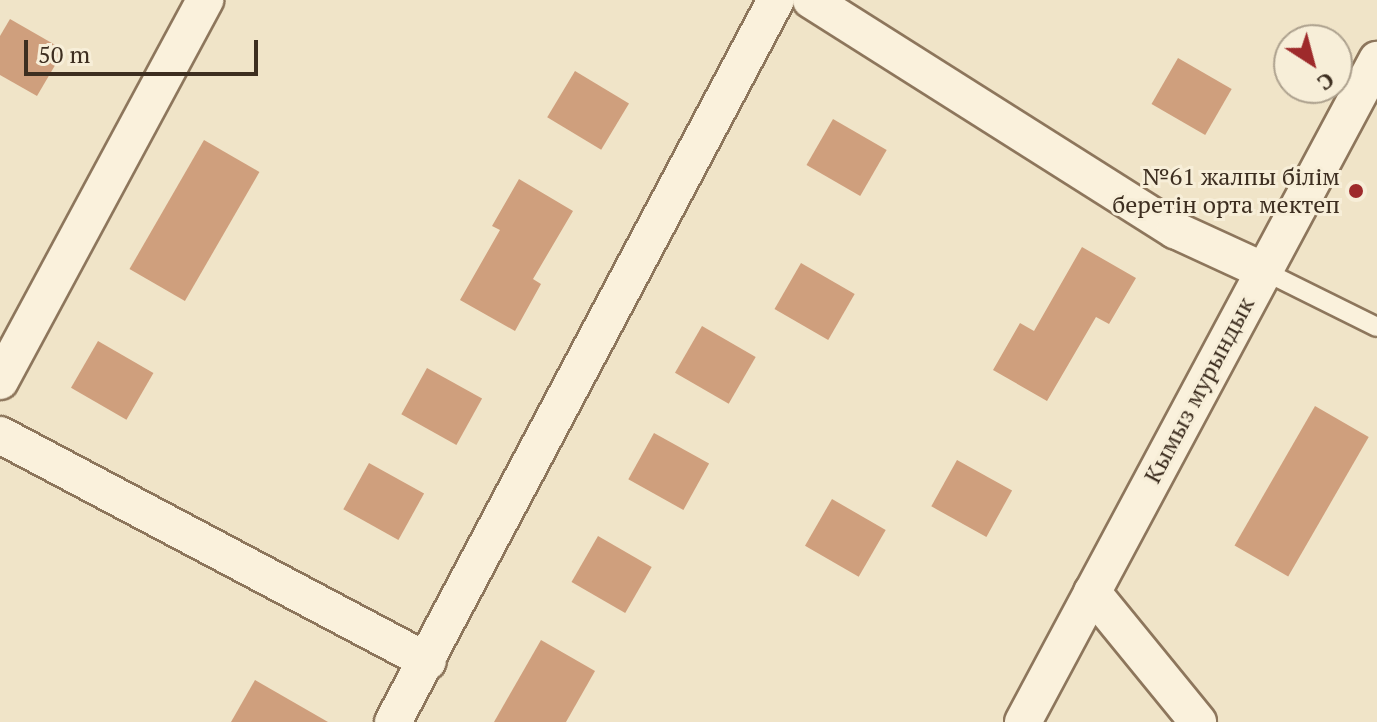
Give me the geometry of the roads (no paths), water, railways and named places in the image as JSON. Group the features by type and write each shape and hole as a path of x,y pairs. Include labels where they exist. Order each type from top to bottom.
{"street":[{"path":"0,381 205,0"},
{"path":"393,722 428,662 776,0"},
{"path":"811,0 1175,230 1262,270"},
{"name":"Кымыз мурындык","path":"1023,722 1377,60"},
{"path":"0,435 428,662"},
{"path":"1092,592 1198,722"}],"lane":[{"path":"1262,270 1377,327"}],"place":[{"name":"№61 жалпы білім беретін орта мектеп","path":"1356,191"}]}
